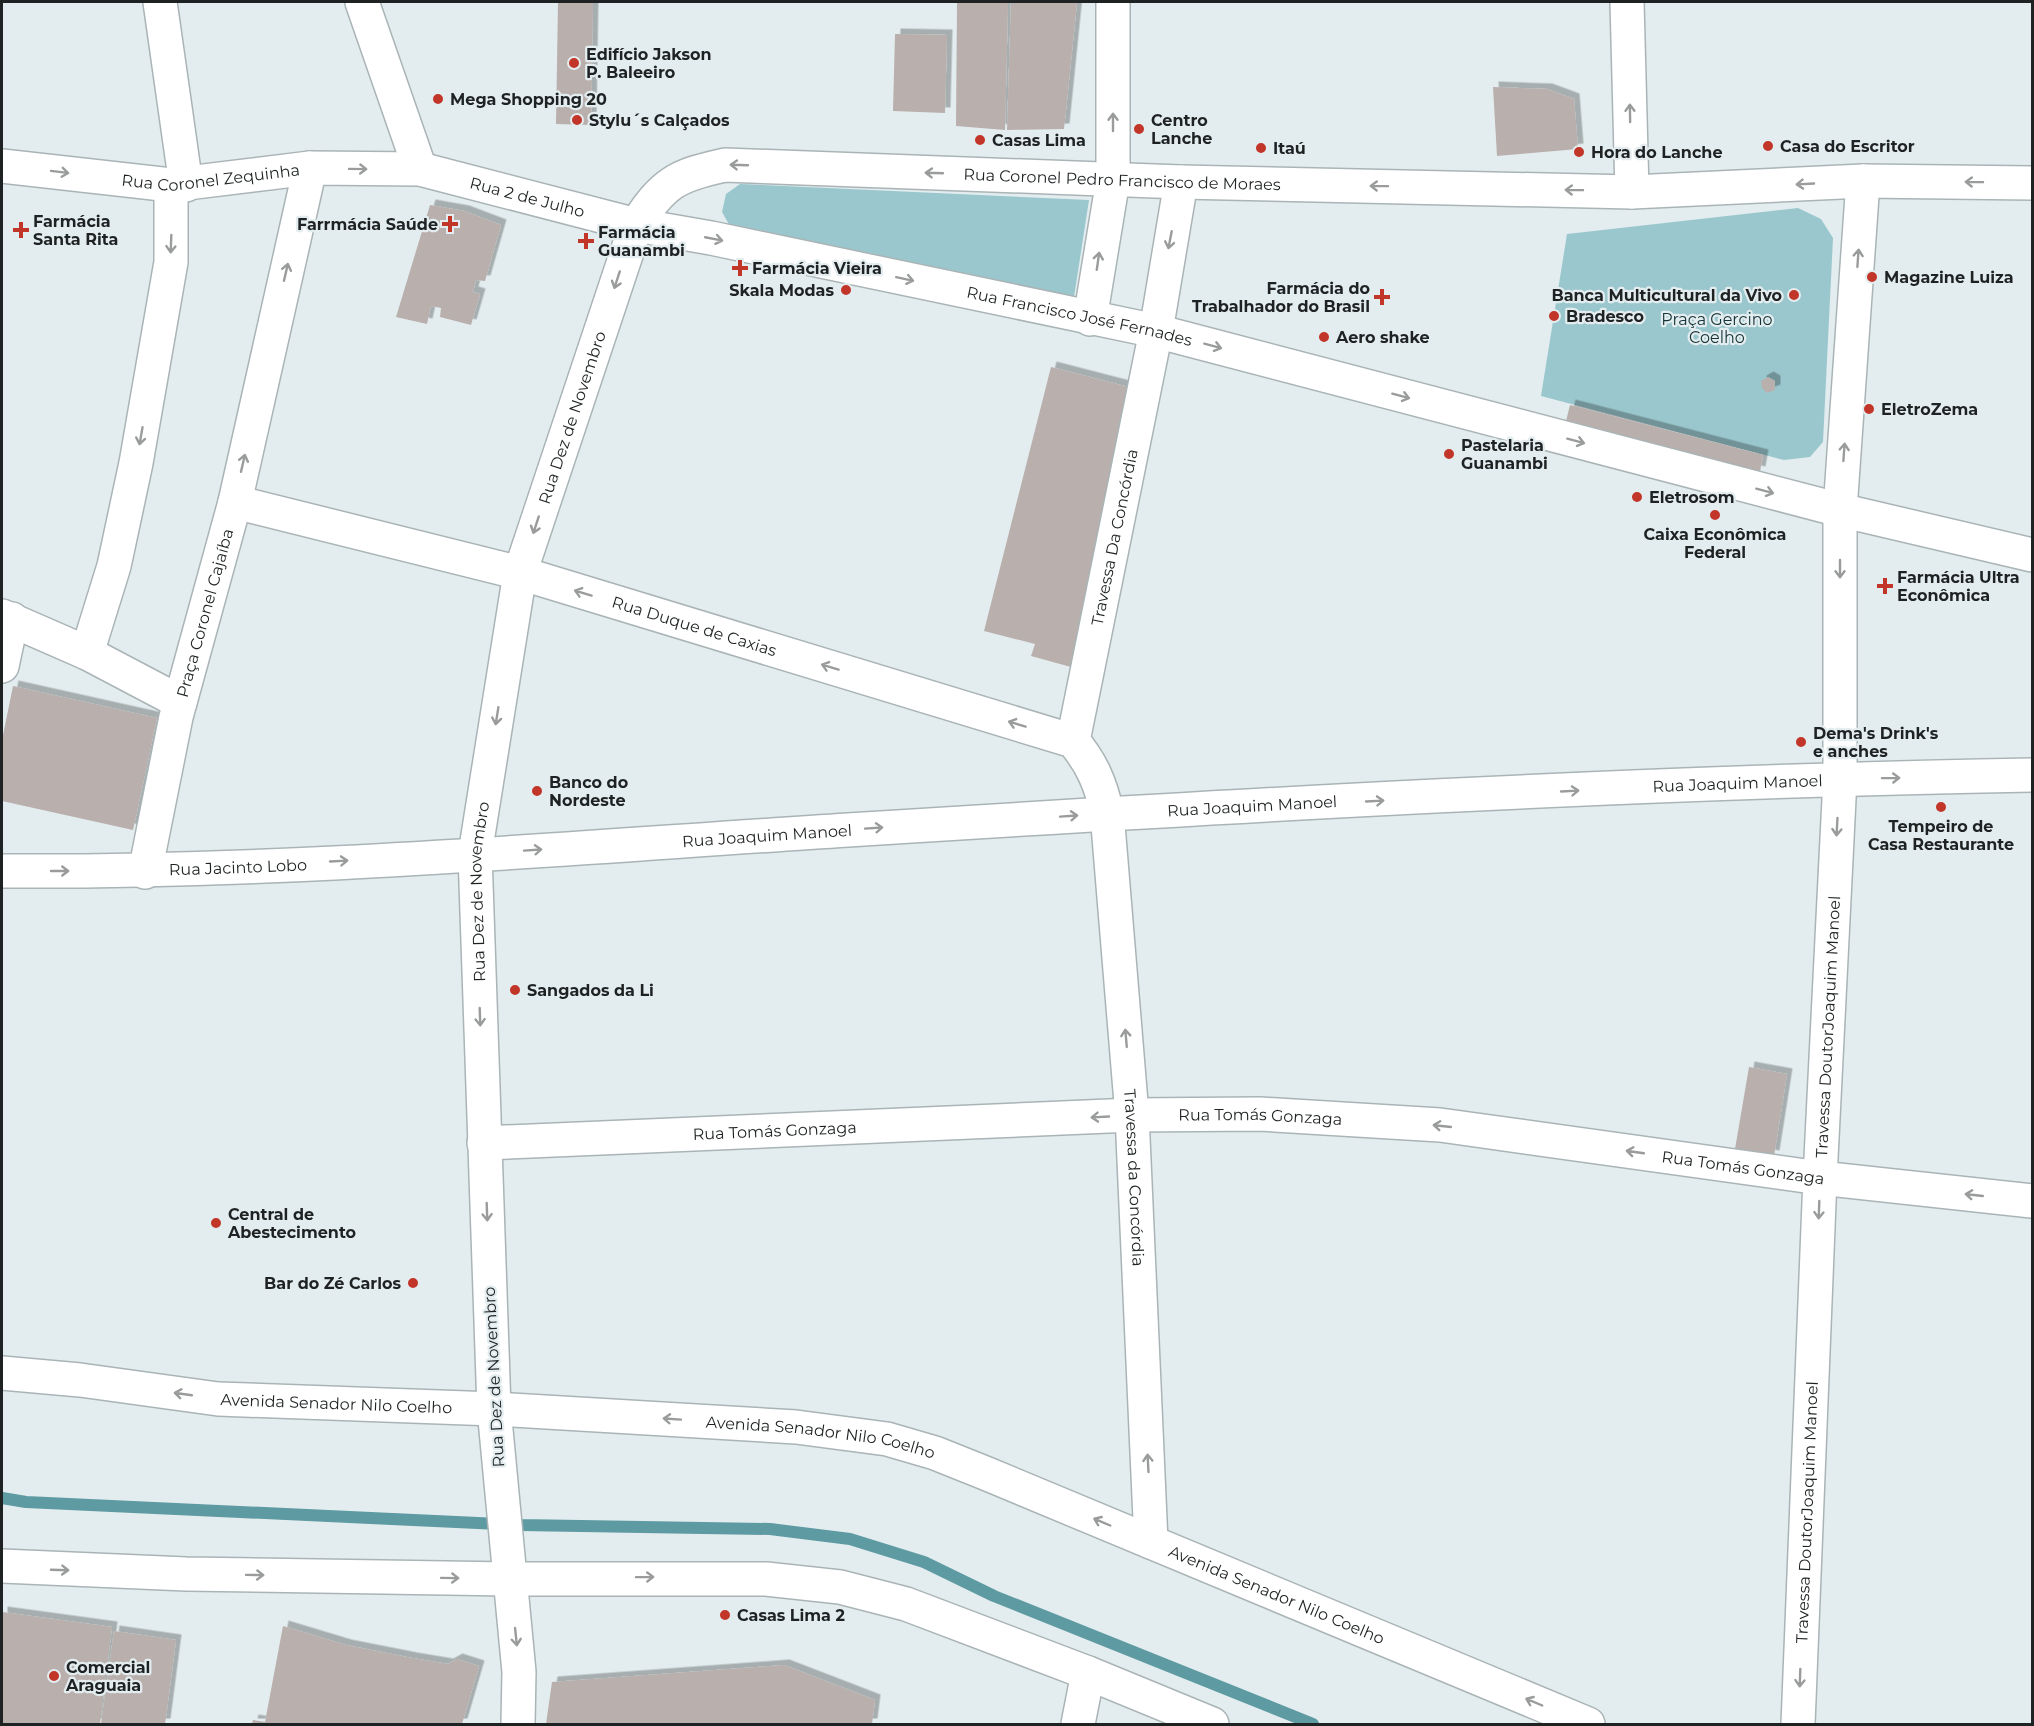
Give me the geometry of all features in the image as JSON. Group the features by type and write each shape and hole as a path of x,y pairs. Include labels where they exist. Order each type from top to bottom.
{"street":[{"path":"87,653 114,566 136,463 171,262 178,185 160,2"},
{"path":"362,2 420,169"},
{"path":"1090,319 1113,180 1113,2"},
{"path":"1627,2 1632,192 1863,181 2032,183"},
{"name":"Rua Coronel Pedro Francisco de Moraes","path":"636,225 653,198 666,186 688,174 725,165 1113,180 1632,192"},
{"name":"Rua Coronel Zequinha","path":"2,166 178,185 310,168 420,169"},
{"name":"Praça Coronel Cajaíba","path":"7,617 87,653 180,702 235,502 310,168"},
{"name":"Rua 2 de Julho","path":"420,169 636,225"},
{"path":"1863,181 1840,510 2032,555"},
{"name":"Travessa Da Concórdia","path":"1073,741 1156,331 1181,182"},
{"name":"Rua Francisco José Fernades","path":"636,225 711,238 1156,331 1840,510"},
{"name":"Rua Dez de Novembro","path":"518,1725 519,1672 497,1453 475,854 520,573 636,225"},
{"name":"Rua Duque de Caxias","path":"235,502 520,573 1073,741"},
{"name":"Travessa DoutorJoaquim Manoel","path":"1798,1725 1820,1178 1840,779 1840,510"},
{"path":"2,666 7,617"},
{"path":"145,872 180,702"},
{"path":"1073,741 1094,769 1107,813"},
{"name":"Rua Joaquim Manoel","path":"475,854 1107,813 1840,779 2032,775"},
{"name":"Travessa da Concórdia","path":"1107,813 1132,1115 1151,1542"},
{"name":"Rua Jacinto Lobo","path":"2,871 145,872 475,854"},
{"name":"Rua Tomás Gonzaga","path":"484,1143 1132,1115 1260,1114 1440,1125 1820,1178 2032,1201"},
{"name":"Avenida Senador Nilo Coelho","path":"2,1373 80,1380 218,1399 495,1408 796,1427 887,1439 934,1453 1588,1725"},
{"path":"2,1566 186,1574 508,1565 766,1579 840,1587 906,1604 1088,1673 1212,1725"},
{"path":"1077,1725 1088,1673"}],"green space":[{"path":"740,184 1089,200 1074,297 731,228 722,212 726,194"},
{"name":"Praça Gercino Coelho","path":"1798,208 1821,219 1833,238 1823,442 1810,457 1784,460 1541,396 1567,234"}],"building":[{"name":"Edifício Jakson P. Baleeiro","path":"558,2 593,2 591,125 556,124"},
{"path":"957,2 1008,2 1005,130 956,126"},
{"path":"1011,2 1077,2 1064,129 1007,130"},
{"path":"895,34 947,35 945,113 893,111"},
{"path":"1493,87 1547,89 1574,99 1578,149 1497,156"},
{"path":"430,205 464,211 501,225 485,281 476,280 473,292 480,294 471,325 440,317 441,308 431,306 427,324 396,317"},
{"path":"1051,367 1140,390 1071,667 1031,656 1035,644 984,631"},
{"path":"1768,377 1775,381 1775,390 1767,393 1762,388 1761,381"},
{"path":"1570,405 1763,455 1760,472 1565,425"},
{"path":"13,686 157,718 133,830 2,801 2,740"},
{"path":"1749,1067 1787,1074 1774,1156 1735,1149"},
{"name":"Comercial Araguaia","path":"2,1612 112,1627 100,1724 2,1724"},
{"path":"283,1626 346,1645 448,1664 457,1659 479,1666 462,1724 252,1724 253,1720 265,1722"},
{"name":"Comercial Araguaia","path":"114,1631 176,1640 165,1724 101,1724"},
{"path":"784,1665 875,1700 872,1724 546,1724 552,1682"}],"waterway":[{"path":"2,1498 26,1502 520,1525 770,1529 850,1539 924,1562 994,1596 1313,1724"}],"place":[{"name":"Edifício Jakson P. Baleeiro","path":"574,63"},
{"name":"Mega Shopping 20","path":"438,99"},
{"name":"Stylu´s Calçados","path":"577,120"},
{"name":"Centro Lanche","path":"1139,129"},
{"name":"Casas Lima","path":"980,140"},
{"name":"Casa do Escritor","path":"1768,146"},
{"name":"Itaú","path":"1261,148"},
{"name":"Hora do Lanche","path":"1579,152"},
{"name":"Farrmácia Saúde","path":"450,224"},
{"name":"Farmácia Santa Rita","path":"21,230"},
{"name":"Farmácia Guanambi","path":"586,241"},
{"name":"Farmácia Vieira","path":"740,268"},
{"name":"Magazine Luiza","path":"1872,277"},
{"name":"Skala Modas","path":"846,290"},
{"name":"Banca Multicultural da Vivo","path":"1794,295"},
{"name":"Farmácia do Trabalhador do Brasil","path":"1382,297"},
{"name":"Bradesco","path":"1554,316"},
{"name":"Aero shake","path":"1324,337"},
{"name":"EletroZema","path":"1869,409"},
{"name":"Pastelaria Guanambi","path":"1449,454"},
{"name":"Eletrosom","path":"1637,497"},
{"name":"Caixa Econômica Federal","path":"1715,515"},
{"name":"Farmácia Ultra Econômica","path":"1885,586"},
{"name":"Dema's Drink's e anches","path":"1801,742"},
{"name":"Banco do Nordeste","path":"537,791"},
{"name":"Tempeiro de Casa Restaurante","path":"1941,807"},
{"name":"Sangados da Li","path":"515,990"},
{"name":"Central de Abestecimento","path":"216,1223"},
{"name":"Bar do Zé Carlos","path":"413,1283"},
{"name":"Casas Lima 2","path":"725,1615"},
{"name":"Comercial Araguaia","path":"54,1676"}]}
